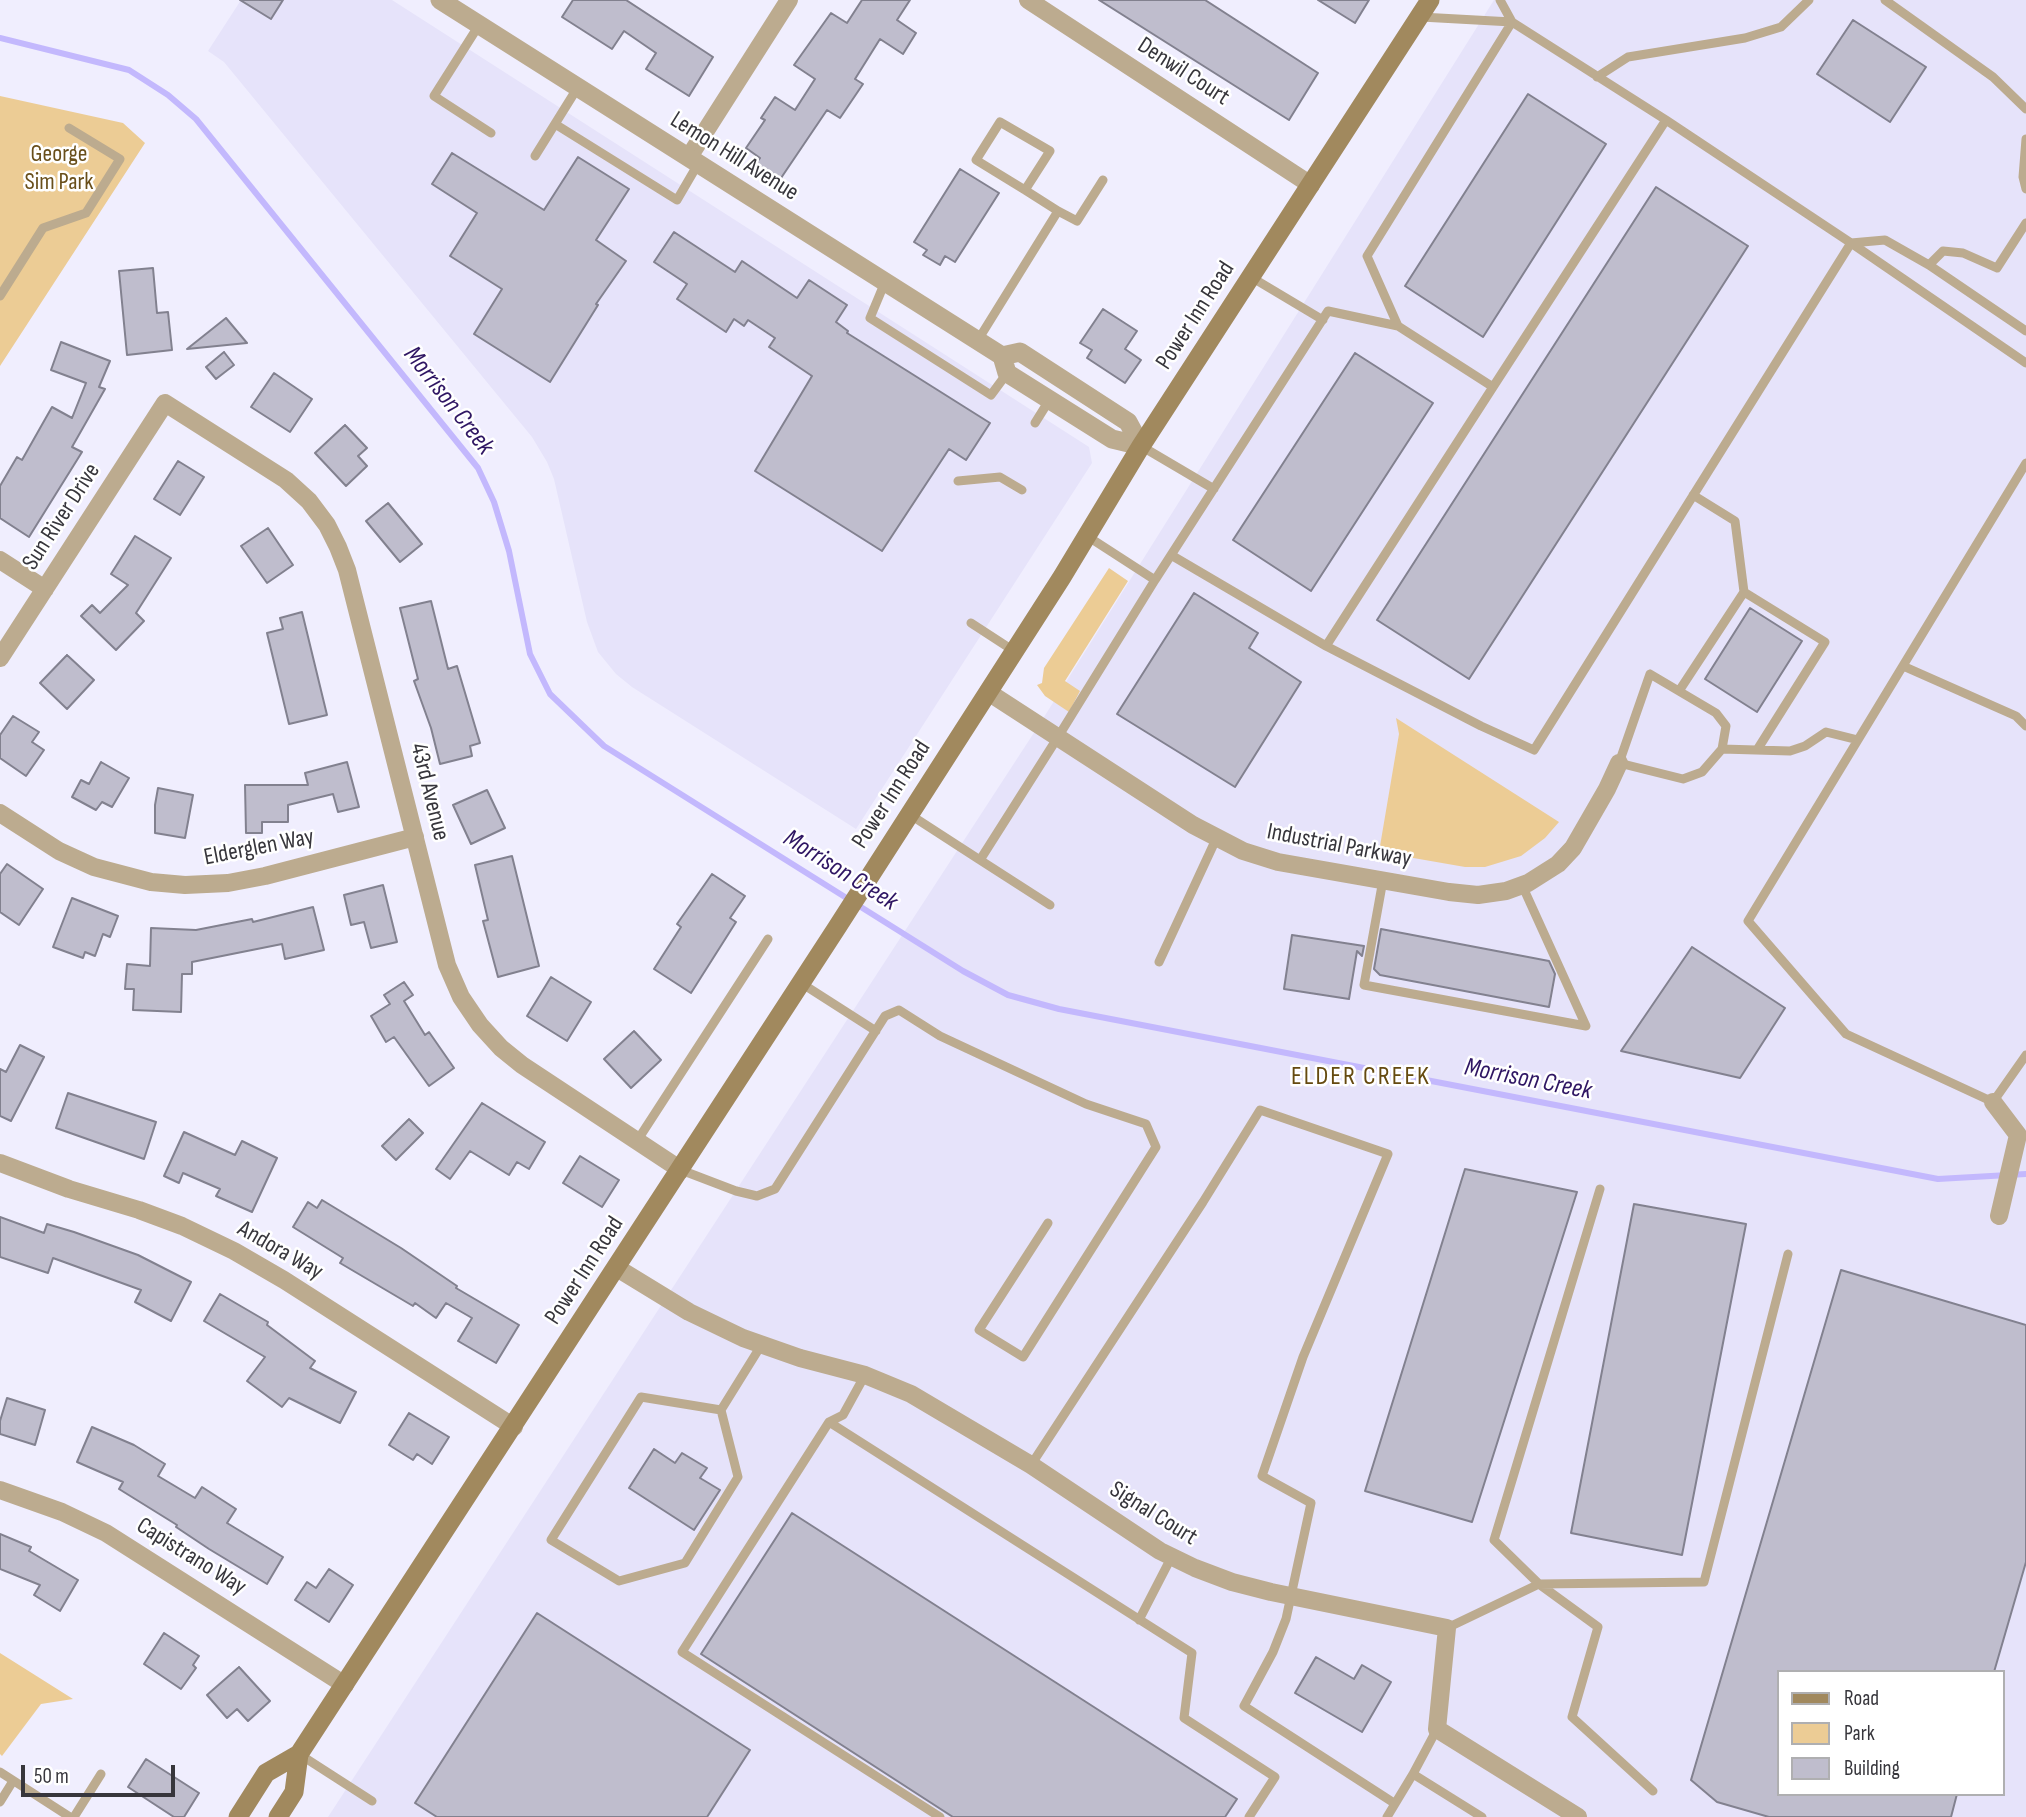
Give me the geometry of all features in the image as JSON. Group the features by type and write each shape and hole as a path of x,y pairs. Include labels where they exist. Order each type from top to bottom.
{"main road":[{"name":"Power Inn Road","path":"238,1817 266,1773 299,1754 345,1685 681,1170 988,692 1141,446 1425,8"},
{"name":"Power Inn Road","path":"278,1817 294,1793 299,1754"}],"street":[{"name":"Lemon Hill Avenue","path":"440,0 978,341 1128,422 1141,446"},
{"path":"693,160 789,0"},
{"name":"Denwil Court","path":"1028,0 1311,185"},
{"name":"Lemon Hill Avenue","path":"1009,360 1050,399 1112,439 1141,446"},
{"name":"Sun River Drive","path":"0,658 164,403"},
{"name":"43rd Avenue","path":"164,403 286,480 309,501 327,525 347,569 447,965 461,997 480,1025 501,1048 522,1065 681,1170"},
{"path":"0,560 45,589"},
{"name":"Industrial Parkway","path":"988,692 1193,825 1244,851 1278,862 1478,895 1506,891 1522,885 1545,873 1573,848 1608,789 1619,763"},
{"name":"Elderglen Way","path":"0,813 59,851 94,867 151,882 185,885 228,883 265,876 415,837"},
{"path":"1993,1102 2018,1135 1999,1216"},
{"name":"Andora Way","path":"0,1163 182,1226 234,1251 514,1427"},
{"name":"Signal Court","path":"617,1268 688,1312 762,1344 800,1358 865,1375 911,1394 1031,1465 1195,1568 1232,1582 1291,1597 1447,1629"},
{"name":"Capistrano Way","path":"0,1490 62,1512 106,1533 345,1685"},
{"path":"1447,1629 1437,1729 1577,1817"}],"lane":[{"path":"1500,0 1512,22"},
{"path":"1597,77 1628,57 1745,38 1781,27 1809,0"},
{"path":"1885,0 1993,77 2026,109"},
{"path":"1425,8 1512,22 1666,120 2026,363"},
{"path":"1398,326 1367,256 1512,22"},
{"path":"479,25 434,96 491,133"},
{"path":"535,156 578,87"},
{"path":"1326,646 1666,120"},
{"path":"1026,190 1050,151 1000,122 976,160 1058,211 1077,221 1103,180"},
{"path":"555,124 677,200 693,160"},
{"path":"0,296 43,228 86,213 120,159 69,128"},
{"path":"2026,139 2022,177 2026,189"},
{"path":"978,341 1058,211"},
{"path":"1929,265 1943,251 1963,253 1997,268 2026,223"},
{"path":"1851,243 1885,240 1929,265 2026,331"},
{"path":"1171,555 1326,646 1480,726 1534,750 1851,243"},
{"path":"1251,277 1323,320"},
{"path":"886,282 870,318 991,395 1009,360"},
{"path":"980,860 1155,580 1328,312 1398,326 1493,387"},
{"path":"1035,423 1050,399"},
{"path":"1141,446 1214,489"},
{"path":"2026,463 1748,921 1846,1034 1993,1102 2026,1055"},
{"path":"958,481 1000,477 1022,490"},
{"path":"1679,691 1744,592 1735,521 1693,495"},
{"path":"1087,536 1155,580"},
{"path":"1744,592 1825,642 1757,750"},
{"path":"971,623 1014,650"},
{"path":"1903,666 2016,716 2026,726"},
{"path":"1650,674 1716,713 1726,726 1722,749 1702,772 1683,779 1619,763 1650,674"},
{"path":"1722,749 1790,751 1805,747 1826,732 1858,740"},
{"path":"909,814 1050,905"},
{"path":"1159,962 1217,837"},
{"path":"1383,880 1364,985 1586,1026 1522,885"},
{"path":"637,1141 768,939"},
{"path":"801,983 876,1031"},
{"path":"681,1170 757,1196 775,1189 886,1016 899,1010 940,1036 1086,1104 1146,1125 1156,1147 1023,1357 979,1330 1048,1223"},
{"path":"1031,1465 1260,1110 1388,1154 1303,1357 1262,1476 1311,1503 1286,1619 1273,1652 1244,1706 1394,1803"},
{"path":"1600,1189 1494,1540 1539,1584 1598,1627 1572,1717 1653,1791"},
{"path":"1447,1629 1539,1584 1704,1581 1788,1254"},
{"path":"721,1410 640,1397 551,1540 618,1581 685,1563 738,1477 721,1410 762,1344"},
{"path":"865,1375 843,1415 829,1422 682,1652 940,1817"},
{"path":"829,1422 1192,1653 1184,1718 1275,1777 1249,1817"},
{"path":"1139,1620 1172,1556"},
{"path":"1387,1817 1437,1729"},
{"path":"299,1754 372,1801"},
{"path":"0,1772 72,1817 101,1774"},
{"path":"1413,1774 1482,1817"},
{"path":"0,1802 13,1781"}],"shaded area":[{"path":"241,0 392,0 1089,447 1092,463 856,829 632,687 616,674 598,652 587,622 554,479 532,437 224,62 208,51"},
{"path":"1494,0 2026,0 2026,1817 328,1817 1039,725"}],"green space":[{"name":"George Sim Park","path":"0,96 123,123 145,143 0,366"},
{"path":"1109,568 1128,581 1065,681 1080,691 1069,712 1045,696 1037,685 1042,683 1044,668"},
{"path":"1396,718 1559,822 1545,838 1521,856 1485,867 1465,867 1379,852 1399,734"},
{"path":"0,1653 73,1699 41,1704 2,1756 0,1754"}],"building":[{"path":"240,0 283,0 271,19"},
{"path":"573,0 626,0 713,57 689,96 646,69 656,53 624,31 612,49 562,17"},
{"path":"862,0 910,0 897,20 916,33 903,54 880,39 855,79 863,84 840,118 827,110 779,181 755,164 760,158 746,148 765,120 761,118 775,97 795,110 815,79 794,65 831,13 847,23"},
{"path":"1099,0 1205,0 1318,73 1289,120"},
{"path":"1318,0 1369,0 1355,23"},
{"path":"1853,20 1926,67 1890,122 1817,74"},
{"path":"1528,94 1606,144 1483,337 1405,286"},
{"path":"452,153 544,210 578,157 629,189 596,240 626,261 596,304 598,305 550,382 474,334 502,289 450,256 477,213 432,184"},
{"path":"960,169 999,193 955,262 945,256 940,265 923,255 927,250 914,242"},
{"path":"1656,187 1748,246 1469,679 1377,620"},
{"path":"674,232 735,272 742,261 797,298 809,280 847,305 836,322 848,331 847,333 990,423 966,460 949,449 882,551 755,471 812,376 769,347 775,338 748,320 744,326 734,319 726,332 677,299 687,284 654,262"},
{"path":"153,268 157,313 168,312 172,350 127,355 119,271"},
{"path":"1103,309 1137,331 1125,349 1141,360 1125,383 1087,358 1092,350 1080,343"},
{"path":"226,318 247,343 187,349"},
{"path":"61,342 110,361 99,387 105,389 72,447 82,452 29,537 0,518 0,486 17,457 22,460 52,407 72,418 86,383 51,370"},
{"path":"224,352 234,365 216,379 206,367"},
{"path":"1355,353 1433,403 1311,591 1233,540"},
{"path":"274,373 312,399 290,432 251,407"},
{"path":"345,425 367,448 358,456 367,466 346,486 315,453"},
{"path":"178,461 204,477 180,515 154,499"},
{"path":"388,503 422,544 400,562 366,521"},
{"path":"268,528 293,565 267,583 241,546"},
{"path":"135,536 171,558 136,613 144,621 116,650 81,616 92,605 100,613 128,585 111,574"},
{"path":"1194,593 1258,633 1249,648 1301,682 1235,787 1117,714"},
{"path":"431,601 448,669 457,666 480,743 470,746 472,756 440,764 431,728 414,681 418,679 400,608"},
{"path":"1750,608 1802,641 1757,712 1705,679"},
{"path":"302,612 327,715 289,724 267,633 283,629 280,618"},
{"path":"67,655 94,680 67,709 40,683"},
{"path":"13,716 39,732 32,742 44,750 26,776 0,758 0,735"},
{"path":"101,762 129,778 112,807 102,802 96,810 72,797 81,780 89,784"},
{"path":"347,762 359,807 338,812 333,794 288,805 288,822 262,822 262,833 246,833 245,785 308,785 305,773"},
{"path":"158,788 193,795 185,838 155,833"},
{"path":"487,790 505,828 471,844 453,805"},
{"path":"512,856 539,966 498,977 483,921 488,920 475,865"},
{"path":"7,864 43,889 19,925 0,912 0,874"},
{"path":"712,874 745,896 730,918 736,922 691,993 654,969 681,927 677,924"},
{"path":"383,885 397,942 371,948 364,922 351,925 344,895"},
{"path":"72,898 118,916 110,937 103,934 95,956 85,952 83,958 53,947"},
{"path":"313,907 324,950 285,959 282,944 192,962 192,974 182,974 181,1012 133,1010 134,989 125,989 127,964 150,966 151,928 196,930 252,919 253,922"},
{"path":"1381,929 1549,961 1555,974 1549,1007 1380,975 1374,969"},
{"path":"1292,935 1364,946 1362,956 1357,951 1349,999 1284,989"},
{"path":"1692,947 1785,1008 1740,1078 1621,1051"},
{"path":"551,977 591,1002 567,1041 527,1016"},
{"path":"404,982 413,995 404,1001 425,1035 429,1032 454,1068 429,1086 394,1037 386,1042 371,1016 390,1004 384,995"},
{"path":"634,1031 661,1060 631,1088 604,1059"},
{"path":"20,1045 44,1057 11,1121 0,1116 0,1069 6,1072"},
{"path":"68,1093 156,1122 144,1159 56,1128"},
{"path":"482,1103 545,1142 529,1169 517,1162 509,1175 470,1151 450,1179 436,1169"},
{"path":"409,1119 423,1133 396,1160 382,1146"},
{"path":"184,1132 235,1155 242,1141 277,1158 252,1212 216,1196 220,1189 183,1173 179,1183 164,1176"},
{"path":"580,1156 619,1180 602,1207 563,1183"},
{"path":"1465,1169 1577,1192 1472,1522 1365,1491"},
{"path":"322,1200 401,1248 457,1286 456,1288 519,1325 496,1363 458,1341 472,1318 446,1303 436,1318 415,1303 413,1306 340,1263 343,1258 293,1227 308,1202 317,1208"},
{"path":"1634,1204 1746,1224 1682,1555 1571,1533"},
{"path":"0,1217 44,1233 47,1224 74,1232 138,1255 191,1282 171,1321 135,1302 141,1290 53,1258 48,1273 0,1257"},
{"path":"1841,1270 2026,1325 2026,1562 1995,1670 1778,1670 1778,1796 1956,1796 1951,1817 1769,1817 1717,1802 1691,1780"},
{"path":"220,1294 268,1322 267,1325 315,1361 310,1368 356,1392 340,1423 289,1398 282,1407 247,1381 265,1357 204,1321"},
{"path":"7,1398 45,1410 35,1445 0,1434 0,1421"},
{"path":"409,1413 449,1437 432,1464 417,1454 413,1460 389,1445"},
{"path":"92,1427 134,1445 165,1464 158,1476 195,1498 202,1487 236,1509 227,1523 283,1557 267,1584 119,1489 123,1482 77,1462"},
{"path":"654,1449 675,1463 682,1453 707,1468 700,1478 720,1490 694,1530 629,1488"},
{"path":"792,1513 1237,1799 1225,1817 953,1817 701,1654"},
{"path":"0,1534 31,1547 29,1551 78,1580 60,1611 34,1595 40,1585 0,1569"},
{"path":"329,1569 353,1585 329,1622 295,1600 307,1582 316,1588"},
{"path":"537,1613 750,1750 707,1817 437,1817 415,1803"},
{"path":"164,1633 199,1656 193,1665 196,1668 181,1689 144,1664"},
{"path":"1316,1657 1354,1679 1362,1665 1391,1682 1362,1732 1295,1693"},
{"path":"239,1667 270,1701 248,1721 237,1709 227,1718 207,1695"},
{"path":"146,1759 199,1793 184,1817 174,1817 128,1787"}],"waterway":[{"name":"Morrison Creek","path":"0,38 129,70 168,95 196,119 478,468 494,502 509,551 530,654 550,694 604,746 963,971 1008,995 1059,1009 1938,1179 2026,1174"}],"district":[{"name":"ELDER CREEK","path":"1361,1077"}]}
